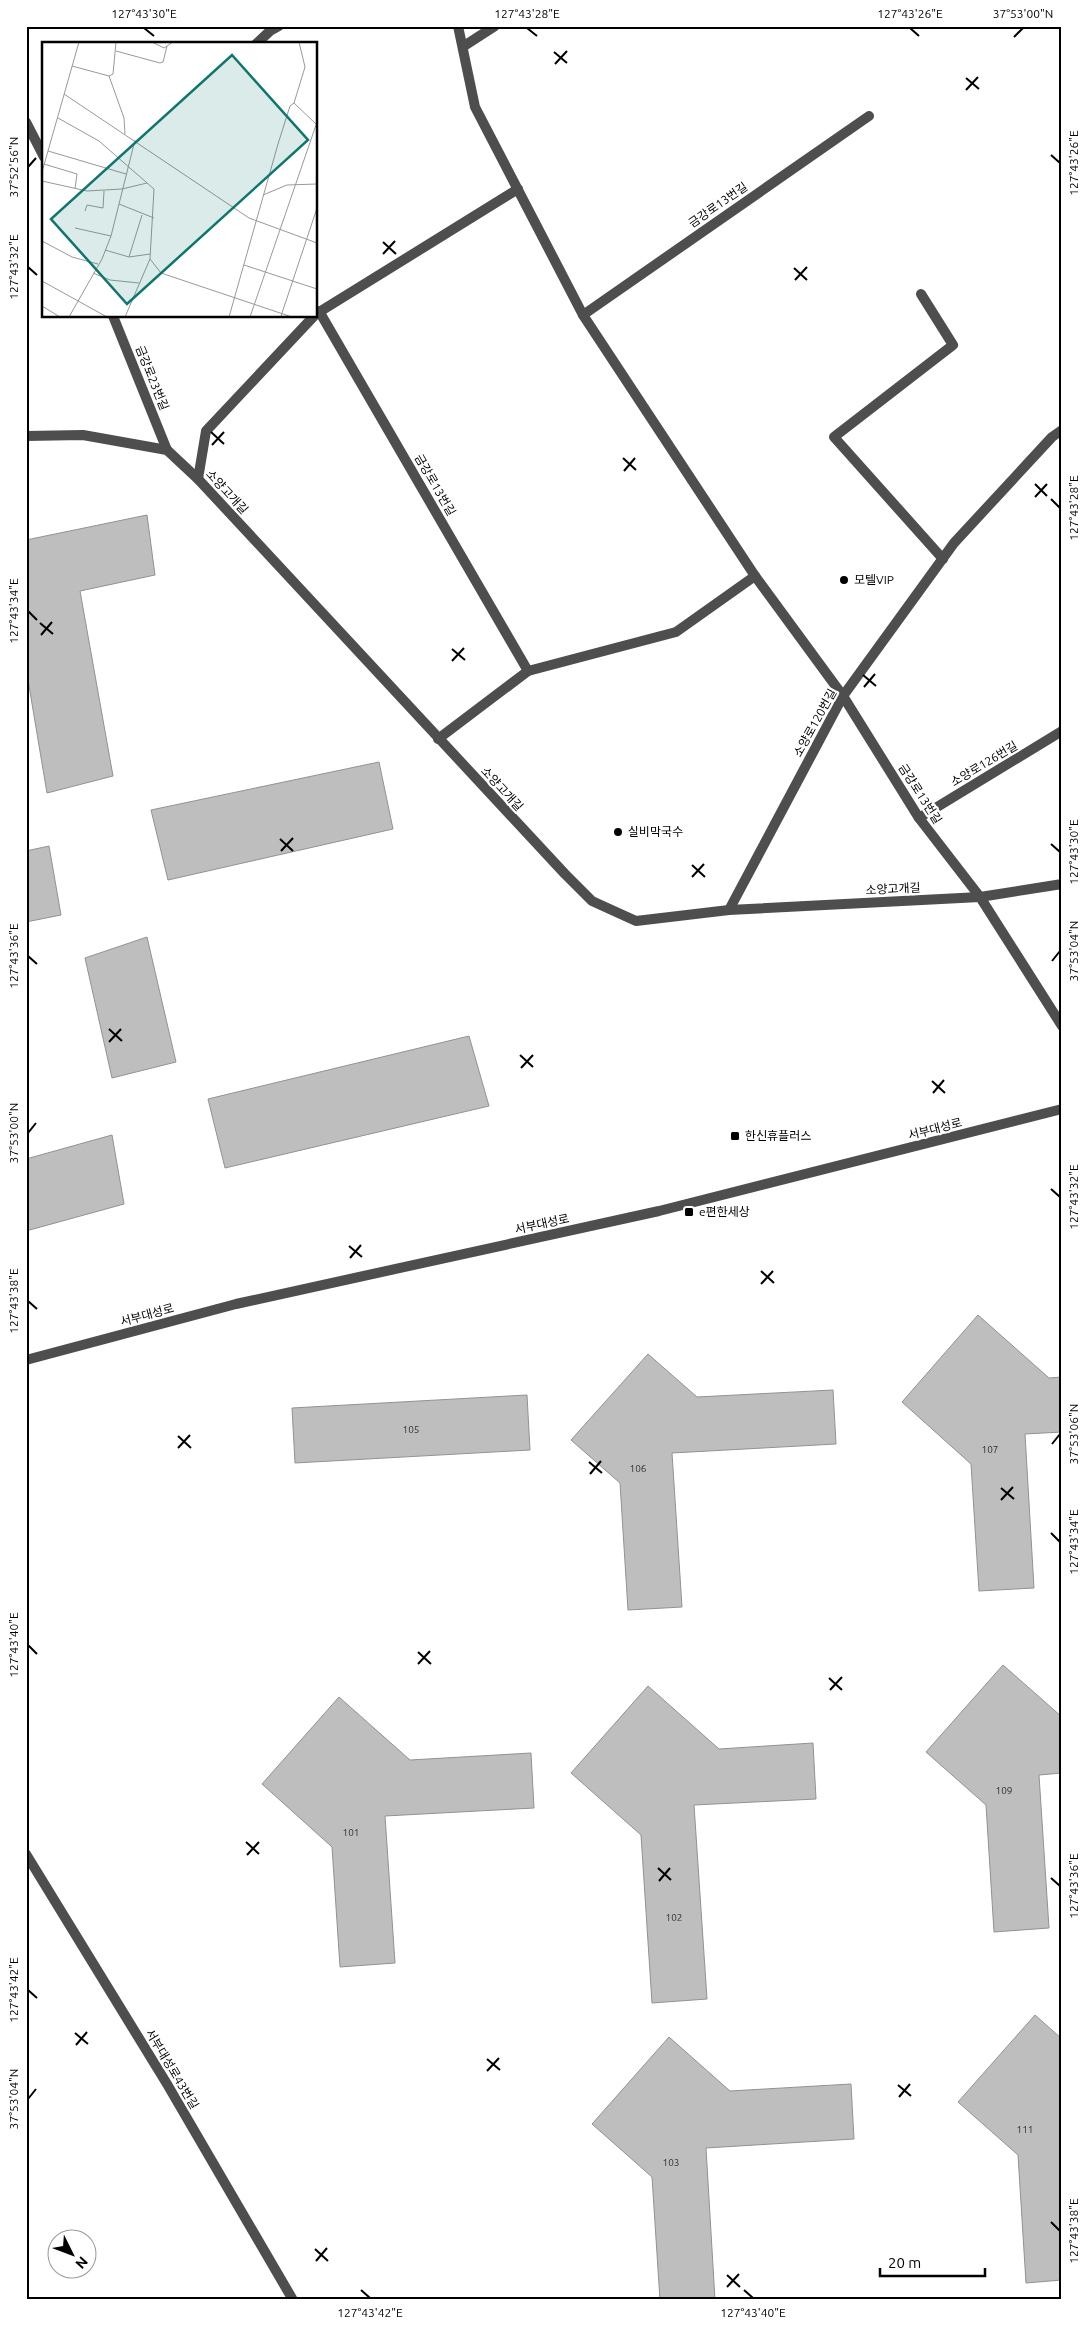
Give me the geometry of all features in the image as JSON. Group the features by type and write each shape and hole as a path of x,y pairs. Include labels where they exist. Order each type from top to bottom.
{"street":[{"path":"258,42 270,31 279,26"},
{"name":"금강로13번길","path":"458,26 464,46 475,107 582,315 755,576 843,696 919,818 980,897 1062,1026"},
{"path":"464,46 494,26"},
{"name":"금강로13번길","path":"582,315 869,116"},
{"path":"26,122 42,153"},
{"path":"318,313 518,189"},
{"path":"921,294 952,345 834,438 943,559"},
{"name":"금강로13번길","path":"318,316 528,671"},
{"name":"금강로23번길","path":"114,318 167,450"},
{"path":"198,479 206,430 313,318"},
{"name":"소양로120번길","path":"729,910 843,696 954,543 1052,437 1062,430"},
{"path":"26,436 83,436 167,450"},
{"name":"소양고개길","path":"167,450 198,479 438,739 592,901 636,921 729,910 980,897 1062,884"},
{"path":"438,739 528,671 676,632 755,576"},
{"name":"소양로126번길","path":"919,818 1062,731"},
{"name":"서부대성로","path":"26,1360 236,1304 659,1211 1062,1109"},
{"name":"서부대성로43번길","path":"26,1854 167,2084 293,2300"}],"building":[{"path":"147,515 155,575 80,591 113,776 47,793 26,668 26,540"},
{"path":"379,762 393,829 168,880 151,810"},
{"path":"49,846 61,915 26,922 26,851"},
{"path":"147,937 176,1062 112,1078 85,958"},
{"path":"469,1036 489,1106 225,1168 208,1099"},
{"path":"112,1135 124,1204 26,1231 26,1159"},
{"path":"978,1315 1049,1378 1062,1377 1062,1432 1025,1434 1034,1588 979,1591 971,1464 902,1402"},
{"path":"648,1354 697,1397 833,1390 836,1444 672,1453 682,1607 628,1610 620,1483 571,1440"},
{"path":"527,1395 530,1450 295,1463 292,1408"},
{"path":"1003,1665 1062,1717 1062,1773 1039,1775 1049,1928 994,1932 986,1805 926,1752"},
{"path":"648,1686 719,1749 813,1743 816,1799 694,1805 707,1999 652,2003 641,1835 571,1773"},
{"path":"339,1697 410,1760 531,1753 534,1808 385,1816 395,1963 340,1967 332,1847 262,1784"},
{"path":"1035,2015 1062,2039 1062,2280 1026,2283 1018,2155 958,2102"},
{"path":"669,2037 730,2091 851,2084 854,2139 706,2148 715,2300 660,2300 652,2177 592,2124"}],"place":[{"name":"모텔VIP","path":"844,580"},
{"name":"실비막국수","path":"618,832"},
{"name":"한신휴플러스","path":"735,1136"},
{"name":"e편한세상","path":"689,1212"}]}
